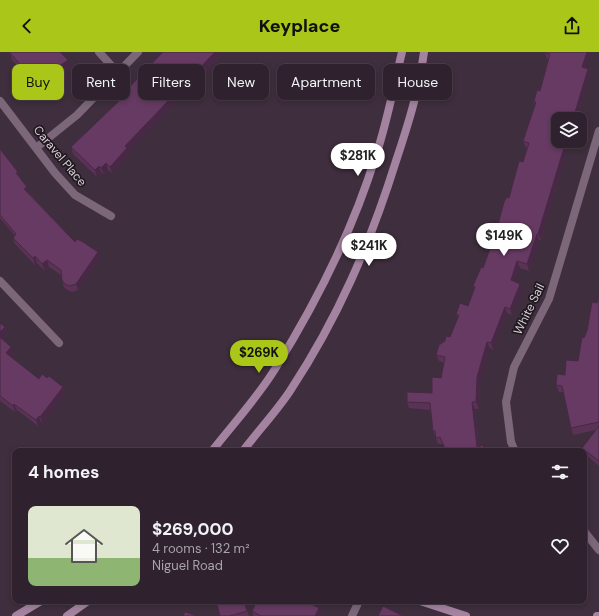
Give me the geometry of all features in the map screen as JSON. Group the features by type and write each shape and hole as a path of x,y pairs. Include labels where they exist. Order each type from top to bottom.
{"main road":[{"path":"214,448 275,370 313,302 336,256 358,206 377,154 402,52"},
{"path":"245,448 289,393 324,336 354,276 375,227 412,112 421,77 424,52"},
{"path":"16,616 36,604"},
{"path":"67,616 84,604"},
{"path":"429,604 466,616"}],"street":[{"path":"99,52 110,64"},
{"path":"127,64 138,52"},
{"path":"36,148 77,115 92,100"},
{"name":"Caravel Place","path":"0,101 75,195 111,216"},
{"name":"White Sail","path":"514,448 511,442 506,402 514,367 550,299 599,131"},
{"path":"0,281 59,343"},
{"path":"587,535 599,550"},
{"path":"352,616 358,604"}],"building":[{"path":"60,52 68,60 62,64 20,64 10,53"},
{"path":"163,52 215,52 204,64 152,64"},
{"path":"545,52 587,52 582,67 588,69 575,112 551,112 551,148 564,148 538,234 527,264 517,261 511,280 520,284 510,309 505,307 491,343 487,342 477,377 476,402 472,402 477,447 483,445 484,448 445,448 440,437 436,438 435,431 433,431 430,403 407,402 407,392 432,393 432,377 441,378 445,357 436,355 439,345 445,341 446,336 450,337 459,315 456,314 460,303 468,306 475,287 473,286 481,267 483,268 496,232 504,202 507,197 509,198 519,161 523,162 529,143 523,141 536,102 534,101 537,90 540,91 550,54"},
{"path":"138,78 138,100 169,100 125,146 127,148 110,167 106,163 101,168 99,166 95,170 71,147 120,100 130,100 130,86"},
{"path":"0,149 18,172 16,173 27,187 24,189 75,242 77,239 98,252 76,284 70,286 65,284 62,280 61,270 47,260 42,264 35,256 33,258 13,238 16,234 0,215"},
{"path":"599,296 599,422 571,428 562,386 556,385 557,374 565,375 566,360 578,361 582,337 584,338 587,331 592,302 597,303"},
{"path":"0,323 5,327 0,332"},
{"path":"0,337 11,347 6,353 39,379 42,374 47,378 49,376 63,387 36,420 0,396"},
{"path":"599,426 599,461 587,452 587,448 582,448"},
{"path":"217,604 245,604 247,611 230,616 220,616"},
{"path":"256,604 311,604 319,608 315,616 261,616 252,611"},
{"path":"383,606 403,616 378,616"},
{"path":"185,612 197,616 183,616"}]}
